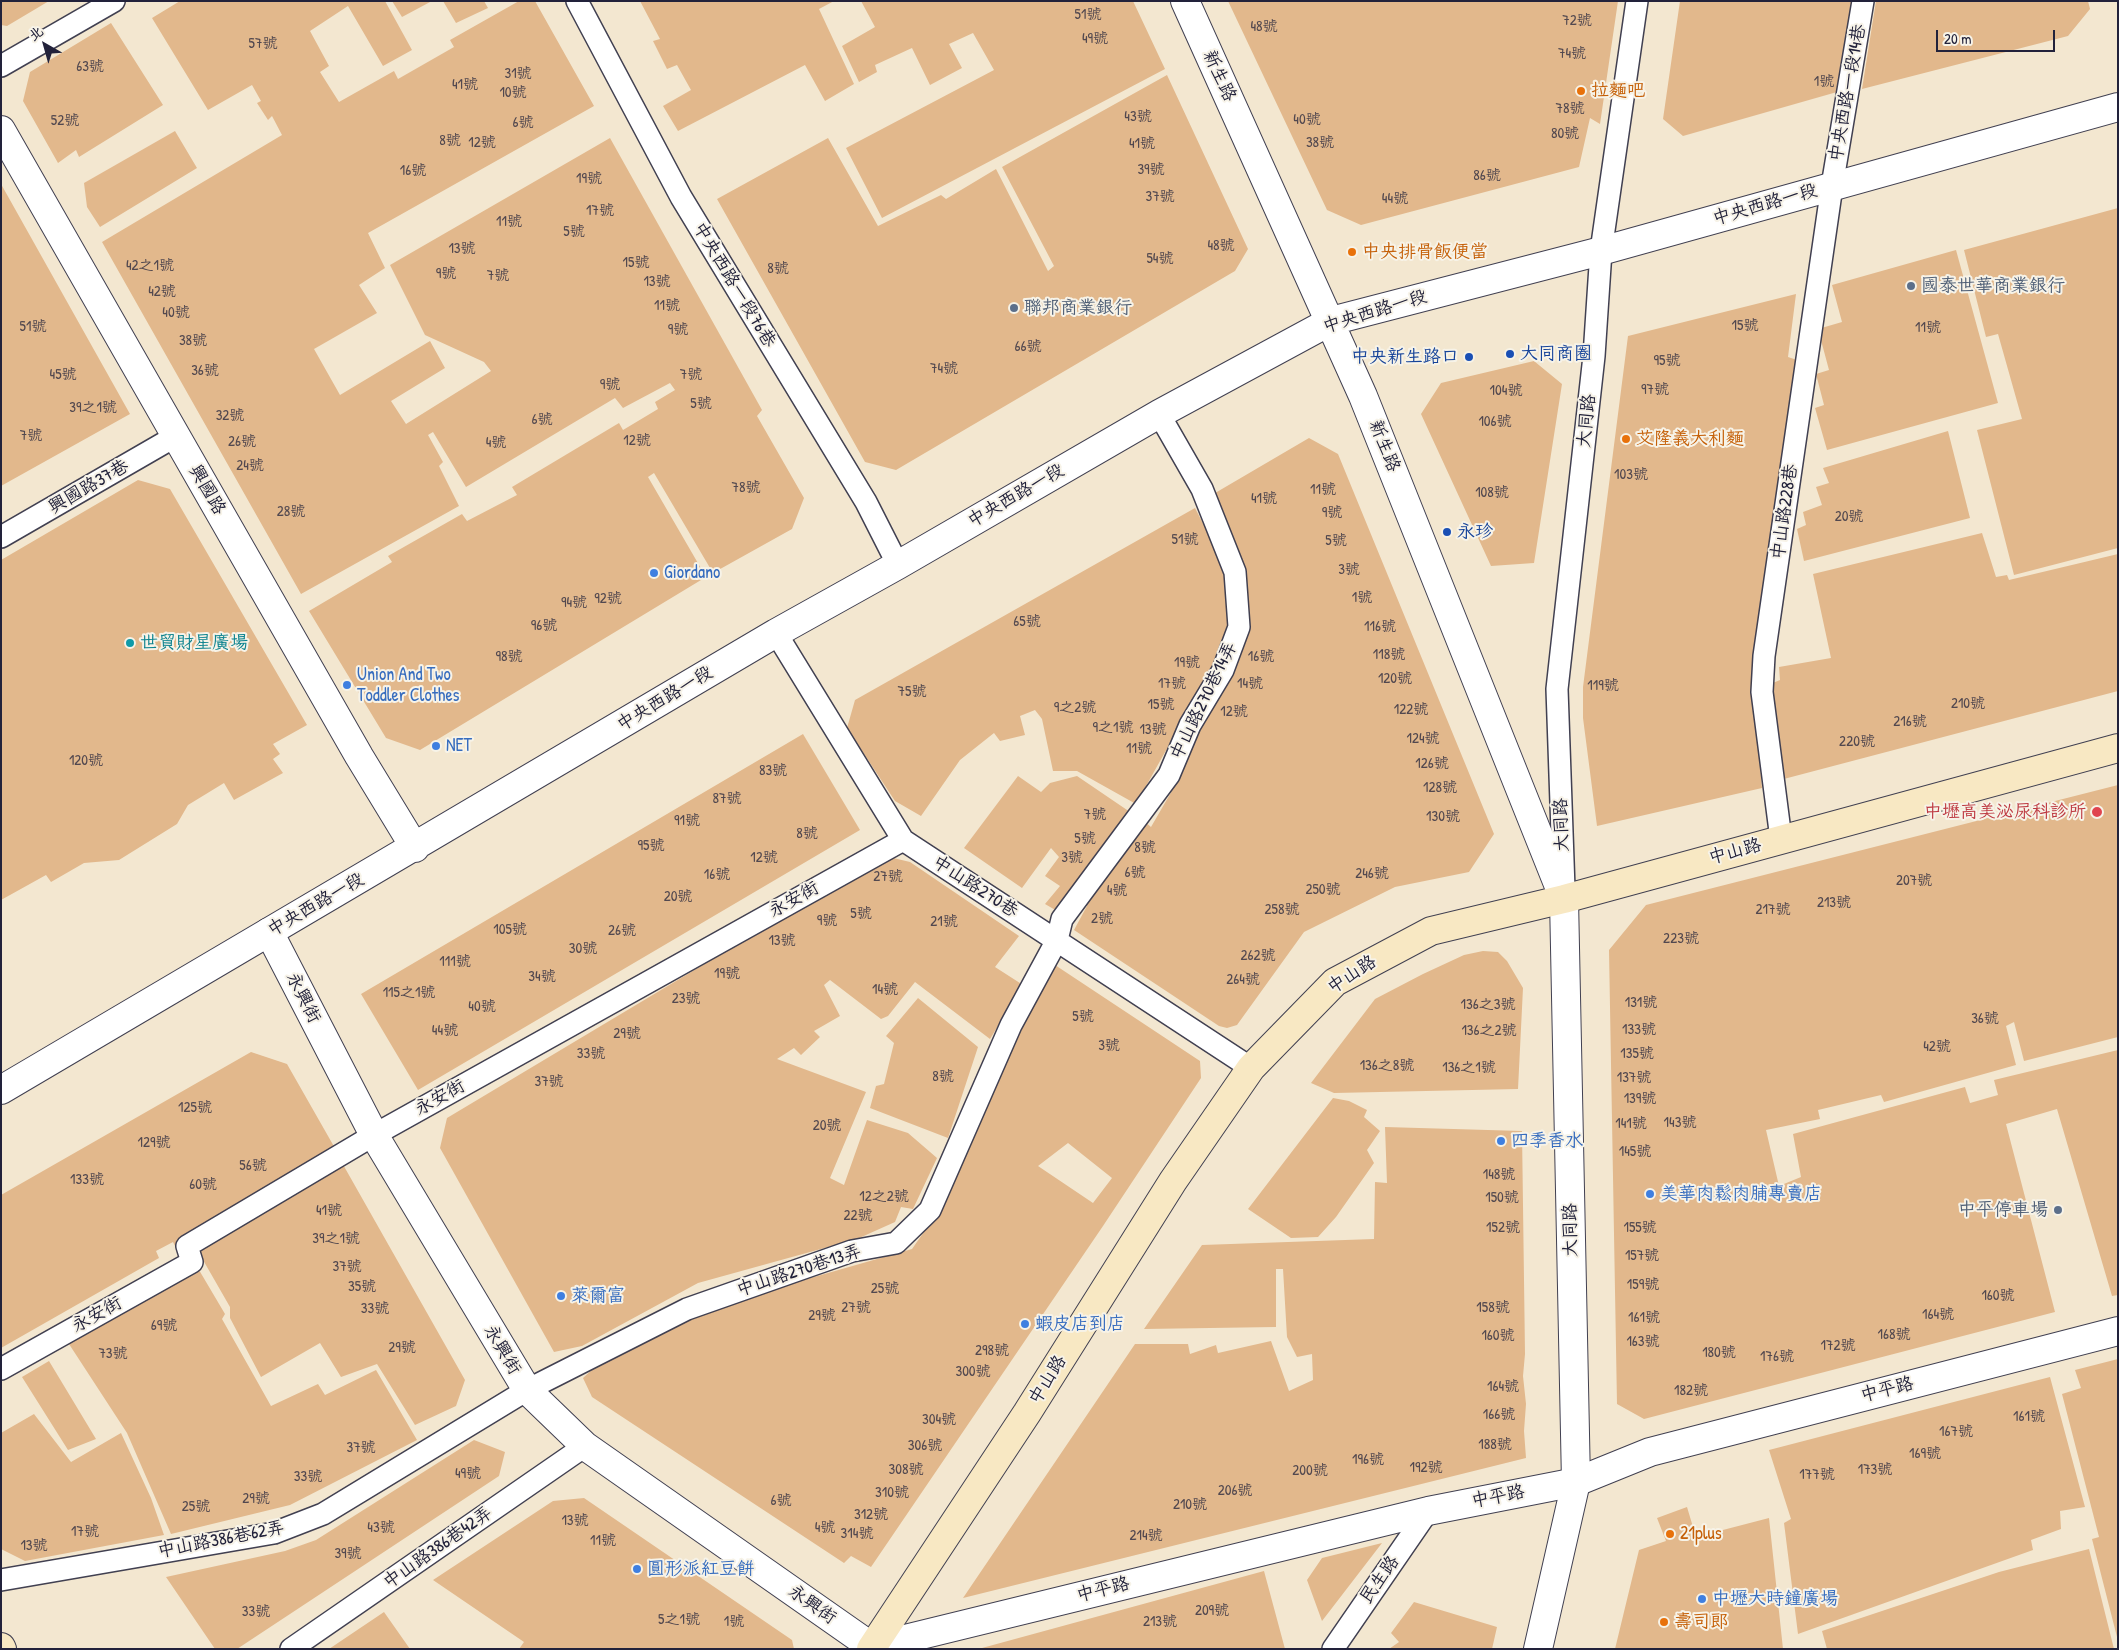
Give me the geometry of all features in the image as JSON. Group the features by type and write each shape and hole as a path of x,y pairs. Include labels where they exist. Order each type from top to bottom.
{"main road":[{"name":"中山路","path":"872,1648 1028,1413 1173,1181 1250,1068 1335,982 1384,954 1431,931 1564,899 2118,748"}],"street":[{"name":"新生路","path":"1185,1 1364,396 1564,899"},
{"name":"中央西路一段","path":"1,1090 776,633 898,565 1159,414 1331,322 1602,251 2118,107"},
{"name":"興國路","path":"1,130 372,779 414,848"},
{"name":"大同路","path":"1538,1649 1576,1482 1564,899"},
{"name":"永興街","path":"269,932 374,1135 527,1390 585,1446 872,1648"},
{"name":"中平路","path":"872,1648 1428,1511 1576,1482 1650,1452 2118,1331"}],"lane":[{"path":"1,66 114,1"},
{"name":"中央西路一段76巷","path":"577,1 681,196 866,502 898,565"},
{"name":"大同路","path":"1564,899 1558,689 1594,356 1602,251 1637,1"},
{"name":"中央西路一段14巷","path":"1832,186 1863,1"},
{"name":"中山路228巷","path":"1781,840 1762,692 1764,656 1832,186"},
{"name":"中山路270巷14弄","path":"1057,940 1062,919 1169,774 1190,725 1223,670 1239,627 1234,572 1202,489 1159,414"},
{"name":"興國路37巷","path":"1,537 176,436"},
{"name":"中山路270巷","path":"776,633 903,840 1250,1068"},
{"name":"永安街","path":"1,1369 192,1262 187,1246 374,1135 903,840"},
{"name":"中山路270巷13弄","path":"527,1390 687,1309 852,1251 896,1243 930,1210 1011,1025 1057,940"},
{"name":"中山路386巷62弄","path":"1,1580 274,1533 323,1514 527,1390"},
{"name":"中山路386巷42弄","path":"290,1649 585,1446"},
{"name":"民生路","path":"1333,1649 1428,1511"}],"building":[{"path":"1,1 49,1 7,26 1,25"},
{"path":"180,1 385,1 412,50 383,66 348,6 310,31 329,66 320,72 339,102 394,71 398,79 454,47 450,40 519,1 535,1 594,106 368,233 385,268 359,285 377,313 314,349 340,395 430,341 445,368 391,401 406,424 491,371 484,362 425,335 390,265 610,138 762,410 757,416 804,498 792,529 713,573 654,473 648,477 706,577 420,750 386,738 309,611 392,562 388,556 462,514 467,521 517,495 512,487 619,423 623,430 658,409 655,402 675,390 670,383 623,408 615,398 466,487 433,432 428,435 443,462 439,466 459,506 301,594 102,242 282,135 272,116 268,120 257,103 261,101 252,85 208,110 152,18"},
{"path":"392,1 432,1 402,17"},
{"path":"443,1 484,1 488,8 456,23"},
{"path":"640,1 834,1 819,9 854,84 825,101 805,65 678,131 663,106 691,90 677,65 667,69 653,41 660,39"},
{"path":"861,1 1133,1 1165,69 882,218 846,148 994,70 973,33 949,44 962,68 930,85 912,48 875,65 877,72 859,82 842,46 875,27"},
{"path":"1228,1 1618,1 1600,124 1590,118 1579,167 1361,225 1327,210"},
{"path":"1680,1 1852,1 1837,92 1683,136 1663,119"},
{"path":"1876,1 2088,1 2090,9 2068,36 1862,89"},
{"path":"111,23 163,105 79,157 76,150 58,163 23,101 30,72"},
{"path":"1167,75 1248,249 1235,271 896,470 865,462 717,199 828,138 878,226 941,195 946,199 996,169 1048,271 1054,266 1002,167"},
{"path":"175,131 197,168 100,227 87,207 84,183"},
{"path":"1,184 130,414 1,486"},
{"path":"2118,208 2118,548 2014,575 1977,430 2022,419 1998,334 1986,337 1964,250"},
{"path":"1956,250 1998,403 1827,450 1815,408 1824,405 1816,374 1829,370 1818,329 1842,322 1832,285"},
{"path":"1796,294 1788,357 1797,360 1753,687 1762,788 1597,826 1583,718 1583,687 1628,336"},
{"path":"1534,361 1562,384 1534,563 1491,566 1421,414 1441,383"},
{"path":"1948,431 1970,518 1804,561 1797,529 1806,525 1803,512 1822,505 1816,487 1829,483 1823,468"},
{"path":"1309,438 1338,454 1494,834 1469,872 1395,887 1304,932 1237,1025 1227,1028 1219,1026 1074,930 1087,906 1080,901 1144,821 1151,827 1184,770 1184,752 1245,635 1249,607 1210,496"},
{"name":"世貿財星廣場","path":"138,480 170,489 307,725 273,744 280,754 273,759 283,773 234,800 224,783 188,805 177,824 119,860 84,863 51,882 46,875 1,900 1,560"},
{"path":"1195,508 1228,572 1234,612 1226,643 1136,804 1077,771 1053,771 1042,719 1035,710 1020,716 1025,735 1000,741 994,733 960,760 921,816 895,801 847,728 855,700"},
{"path":"1982,533 1996,577 2007,575 2009,580 2118,554 2118,691 1780,780 1768,685 1780,680 1779,667 1831,658 1813,574"},
{"path":"803,734 860,830 418,1090 361,994"},
{"path":"1018,776 1041,792 1050,783 1077,776 1130,812 1057,911 1045,904 1060,886 1045,876 1059,857 1051,848 1022,888 964,848"},
{"path":"2118,785 2118,1037 2024,1061 2014,1022 2006,1026 2016,1065 1884,1102 1881,1095 1818,1110 1820,1119 1766,1130 1779,1186 1801,1177 1793,1134 1965,1087 1970,1103 1998,1095 1994,1080 2118,1050 2118,1295 2112,1296 2057,1109 2006,1124 2055,1312 1644,1419 1617,1404 1609,950 1646,905"},
{"path":"885,856 910,862 1019,936 995,967 1023,985 990,1039 915,982 888,1016 881,1019 830,980 824,985 840,1016 814,1031 820,1037 801,1055 794,1048 777,1059 866,1092 830,1178 844,1185 867,1120 908,1133 937,1158 913,1209 901,1207 895,1222 857,1239 698,1283 582,1346 554,1352 440,1148 447,1118"},
{"path":"1483,951 1498,952 1507,961 1523,988 1518,1089 1334,1093 1311,1083 1375,999 1464,955"},
{"path":"1055,965 1200,1061 1201,1078 1103,1226 871,1567 851,1556 844,1563 592,1397 583,1378 607,1356 723,1303 912,1249 945,1202 1010,1043","holes":["1068,1143 1112,1178 1093,1203 1038,1166"]},
{"path":"918,998 978,1047 948,1138 870,1108 876,1086 884,1084 894,1043 886,1036"},
{"path":"251,1052 287,1064 336,1150 176,1248 173,1242 156,1251 159,1258 1,1348 1,1195"},
{"path":"1333,1098 1349,1101 1367,1110 1364,1117 1380,1131 1367,1150 1374,1163 1336,1217 1318,1237 1291,1238 1248,1209"},
{"path":"1385,1127 1522,1131 1525,1354 1523,1376 1526,1404 1524,1431 1526,1458 963,1598 1135,1344 1188,1344 1190,1354 1216,1345 1218,1353 1271,1341 1289,1391 1313,1380 1312,1354 1297,1357 1287,1337 1283,1269 1276,1269 1276,1327 1144,1329 1202,1245 1374,1239 1375,1182 1387,1183"},
{"path":"341,1161 465,1380 456,1406 415,1425 377,1364 341,1377 320,1343 261,1377 230,1318 230,1307 195,1246"},
{"path":"199,1270 225,1314 222,1319 271,1406 318,1384 325,1395 376,1370 417,1440 290,1505 171,1534 127,1433 69,1344"},
{"path":"2118,1359 2117,1637 2092,1539 2099,1537 2062,1394 2081,1388 2075,1370"},
{"path":"49,1361 96,1439 68,1450 22,1377"},
{"path":"2050,1377 2085,1507 2060,1511 2061,1529 2031,1540 2033,1550 1798,1634 1784,1523 1791,1519 1769,1450"},
{"path":"34,1414 71,1462 121,1433 151,1498 164,1535 25,1561 1,1549 1,1433"},
{"path":"474,1440 505,1452 499,1476 237,1649 215,1649 166,1577 285,1551 316,1540"},
{"path":"584,1498 792,1640 794,1649 519,1649 524,1642 433,1580 553,1501"},
{"name":"中壢大時鐘廣場","path":"1687,1507 1696,1537 1769,1518 1783,1649 1615,1649 1639,1550 1666,1541 1657,1518"},
{"path":"1382,1543 1322,1621 1307,1580 1322,1558"},
{"path":"2089,1549 2114,1649 1827,1649 1822,1631 1999,1572"},
{"path":"1264,1571 1285,1649 982,1649 982,1648"},
{"path":"1414,1602 1497,1627 1492,1649 1389,1649 1399,1642 1391,1633"},
{"path":"384,1612 410,1649 329,1649"}],"place":[{"name":"拉麵吧","path":"1581,91"},
{"name":"中央排骨飯便當","path":"1352,252"},
{"name":"國泰世華商業銀行","path":"1911,286"},
{"name":"聯邦商業銀行","path":"1014,308"},
{"name":"大同商圈","path":"1510,354"},
{"name":"中央新生路口","path":"1469,357"},
{"name":"艾隆義大利麵","path":"1626,439"},
{"name":"永珍","path":"1447,532"},
{"name":"Giordano","path":"654,573"},
{"name":"世貿財星廣場","path":"130,643"},
{"name":"Union And Two Toddler Clothes","path":"347,685"},
{"name":"NET","path":"436,746"},
{"name":"中壢高美泌尿科診所","path":"2097,812"},
{"name":"四季香水","path":"1501,1141"},
{"name":"美華肉鬆肉脯專賣店","path":"1650,1194"},
{"name":"中平停車場","path":"2058,1210"},
{"name":"萊爾富","path":"561,1296"},
{"name":"蝦皮店到店","path":"1025,1324"},
{"name":"21plus","path":"1670,1534"},
{"name":"圓形派紅豆餅","path":"637,1569"},
{"name":"中壢大時鐘廣場","path":"1702,1599"},
{"name":"壽司郎","path":"1664,1622"}]}
